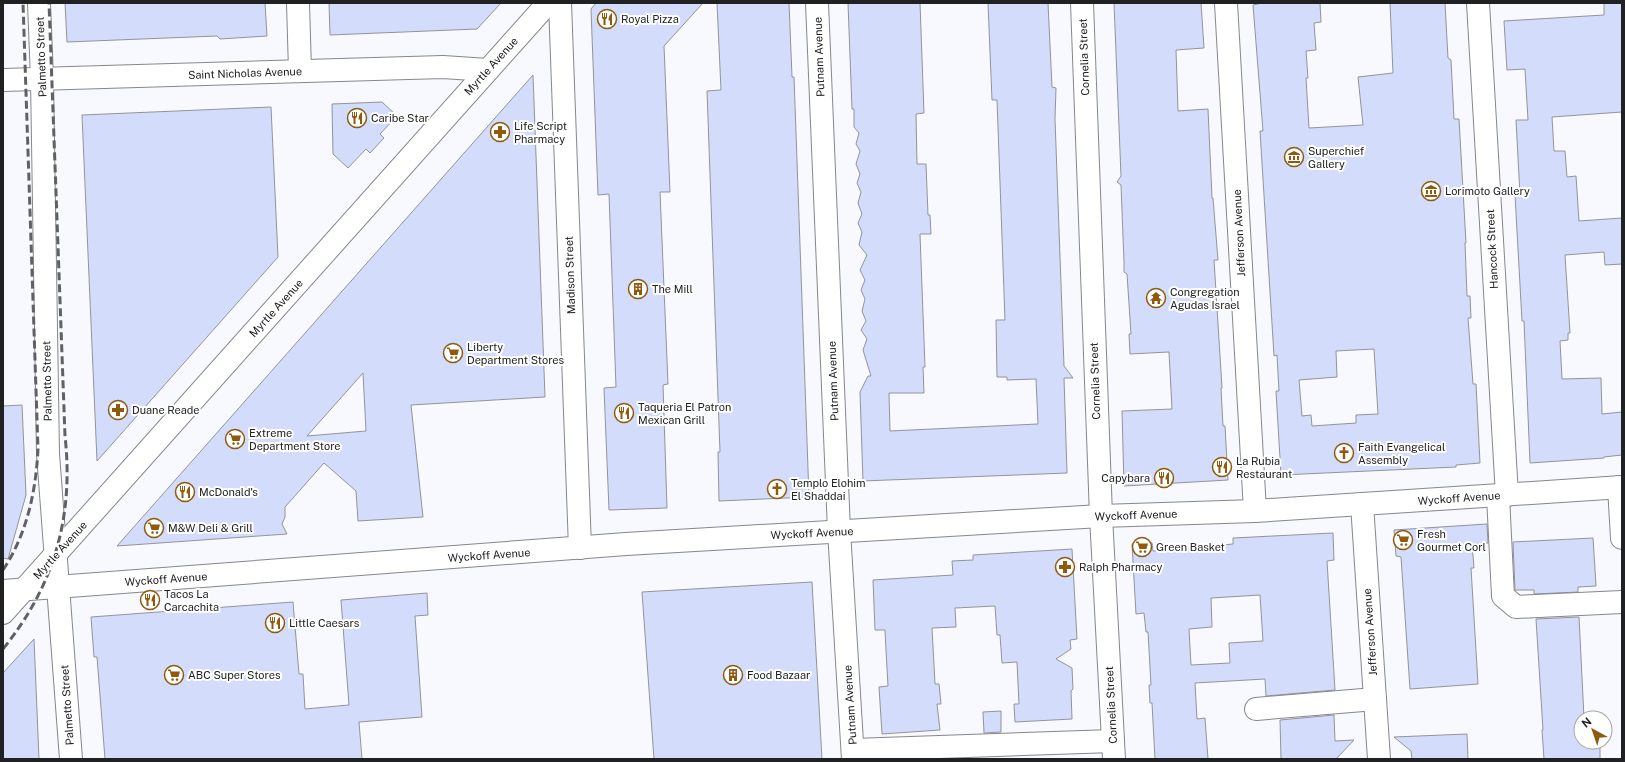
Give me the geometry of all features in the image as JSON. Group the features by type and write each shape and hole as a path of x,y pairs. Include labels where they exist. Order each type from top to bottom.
{"street":[{"name":"Palmetto Street","path":"39,3 42,79 48,454 71,759"},
{"path":"298,3 300,71"},
{"name":"Myrtle Avenue","path":"3,613 13,590 56,553 548,3"},
{"name":"Madison Street","path":"560,3 580,548"},
{"name":"Putnam Avenue","path":"817,3 839,531 853,755"},
{"name":"Cornelia Street","path":"1082,3 1100,516 1114,750"},
{"name":"Jefferson Avenue","path":"1226,3 1255,510"},
{"name":"Hancock Street","path":"1478,3 1502,496 1503,596 1516,607 1622,602"},
{"name":"Saint Nicholas Avenue","path":"3,80 443,67 488,70"},
{"path":"1621,487 1622,538"},
{"name":"Wyckoff Avenue","path":"13,590 58,588 580,548 839,531 1100,516 1362,504 1621,487"},
{"name":"Jefferson Avenue","path":"1362,504 1378,759"},
{"path":"1256,709 1375,699"},
{"path":"853,755 1114,750"}],"building":[{"path":"65,3 265,3 267,36 220,39 217,36 67,42"},
{"path":"329,3 501,3 477,29 330,35"},
{"path":"596,3 703,3 664,46 670,192 660,192 668,384 663,385 667,508 609,510 604,388 616,387 609,194 598,195 591,9"},
{"path":"717,3 789,3 792,77 794,77 809,497 719,501 718,452 720,452 707,91 721,90"},
{"path":"848,3 920,3 924,113 916,114 917,164 926,164 928,215 930,215 931,234 920,234 925,367 923,367 924,393 889,393 890,431 1038,424 1036,379 1007,380 1007,377 997,377 996,320 1005,320 997,100 992,100 988,3 1048,3 1052,87 1056,88 1055,119 1064,366 1073,378 1064,378 1067,473 863,481 860,392 868,376 871,376 863,350 867,339 861,330 866,321 862,311 865,299 861,290 865,280 860,270 867,255 859,245 862,232 858,223 862,214 858,203 861,192 857,183 860,174 856,164 860,151 856,144 859,133 854,127 854,109 852,109"},
{"path":"1114,3 1201,3 1204,48 1176,50 1178,111 1208,109 1212,198 1218,260 1214,260 1223,426 1225,426 1228,480 1124,486 1122,411 1172,409 1169,352 1130,354 1129,334 1131,334 1127,274 1124,272 1121,185 1117,182 1121,176"},
{"path":"1262,3 1320,3 1321,22 1314,23 1316,50 1306,51 1309,128 1363,125 1358,77 1393,73 1390,3 1445,3 1448,58 1451,60 1454,119 1459,119 1466,243 1467,296 1470,296 1471,318 1468,318 1473,384 1476,384 1480,463 1456,465 1456,467 1281,475 1276,391 1279,391 1277,355 1274,356 1260,131 1263,131 1253,5","holes":["1374,349 1378,414 1356,415 1356,423 1312,426 1311,415 1302,416 1299,380 1337,377 1336,351"]},
{"path":"1604,3 1622,3 1622,112 1552,117 1554,151 1565,151 1567,177 1576,176 1579,221 1622,218 1622,264 1605,265 1604,252 1565,255 1570,333 1568,333 1568,340 1560,341 1562,379 1601,378 1602,414 1622,412 1622,455 1604,458 1530,463 1524,321 1522,321 1515,195 1520,195 1516,120 1528,120 1525,69 1507,70 1504,21 1604,15"},
{"path":"533,75 545,397 411,405 423,517 358,521 356,491 324,463 285,507 285,517 282,524 287,534 117,546","holes":["363,373 366,431 307,436"]},
{"path":"382,102 397,116 380,134 384,138 370,153 366,149 348,168 333,154 332,104"},
{"path":"271,107 278,257 97,461 82,115"},
{"path":"22,405 26,495 8,559 3,558 3,406"},
{"path":"1487,524 1488,543 1472,544 1474,568 1471,568 1478,684 1410,689 1401,557 1396,556 1394,530"},
{"path":"1333,533 1334,560 1327,561 1335,690 1266,696 1265,679 1195,683 1197,719 1205,718 1208,759 1155,759 1152,703 1150,703 1149,685 1151,685 1148,632 1146,632 1144,613 1136,614 1132,544 1152,543 1153,551 1170,550 1233,544 1233,538","holes":["1260,595 1263,641 1229,643 1230,663 1191,665 1189,629 1212,627 1211,598"]},
{"path":"1593,538 1596,586 1578,587 1578,592 1534,594 1534,590 1515,590 1513,542"},
{"path":"1072,549 1077,639 1070,640 1071,649 1056,659 1072,668 1072,719 1015,722 1014,704 1019,704 1017,662 1002,663 1000,635 997,635 995,606 955,608 956,627 932,628 935,684 939,684 941,704 937,704 940,730 882,734 879,687 888,686 885,630 875,630 873,580 953,575 952,561 973,560 973,555"},
{"name":"Food Bazaar","path":"812,582 822,759 654,759 642,592"},
{"path":"427,593 428,615 415,616 422,717 359,722 362,759 105,759 97,657 94,657 91,617 293,602 299,674 303,674 305,709 349,705 341,600"},
{"path":"1579,617 1584,710 1573,710 1573,750 1600,750 1600,759 1544,759 1536,619"},
{"path":"34,639 39,759 3,759 3,673"},
{"path":"1001,711 1001,732 984,733 983,712"},
{"path":"1334,715 1335,741 1354,740 1336,759 1281,759 1280,720"},
{"path":"1467,734 1468,759 1412,759 1411,751 1394,737"}],"railway":[{"path":"3,570 18,542 29,512 35,481 38,449 23,3"},
{"path":"3,649 21,625 35,601 47,575 63,522 66,495 67,466 49,3"}],"place":[{"name":"Royal Pizza","path":"607,19"},
{"name":"Caribe Star","path":"357,118"},
{"name":"Life Script Pharmacy","path":"500,132"},
{"name":"Superchief Gallery","path":"1294,157"},
{"name":"Lorimoto Gallery","path":"1431,191"},
{"name":"The Mill","path":"638,289"},
{"name":"Congregation Agudas Israel","path":"1156,298"},
{"name":"Liberty Department Stores","path":"453,353"},
{"name":"Duane Reade","path":"118,410"},
{"name":"Taqueria El Patron Mexican Grill","path":"624,413"},
{"name":"Extreme Department Store","path":"235,439"},
{"name":"Faith Evangelical Assembly","path":"1344,453"},
{"name":"La Rubia Restaurant","path":"1222,467"},
{"name":"Capybara","path":"1164,478"},
{"name":"Templo Elohim El Shaddai","path":"777,489"},
{"name":"McDonald's","path":"185,492"},
{"name":"M&W Deli & Grill","path":"154,528"},
{"name":"Fresh Gourmet Corl","path":"1403,540"},
{"name":"Green Basket","path":"1142,547"},
{"name":"Ralph Pharmacy","path":"1065,567"},
{"name":"Tacos La Carcachita","path":"150,600"},
{"name":"Little Caesars","path":"275,623"},
{"name":"ABC Super Stores","path":"174,675"},
{"name":"Food Bazaar","path":"733,675"}]}
